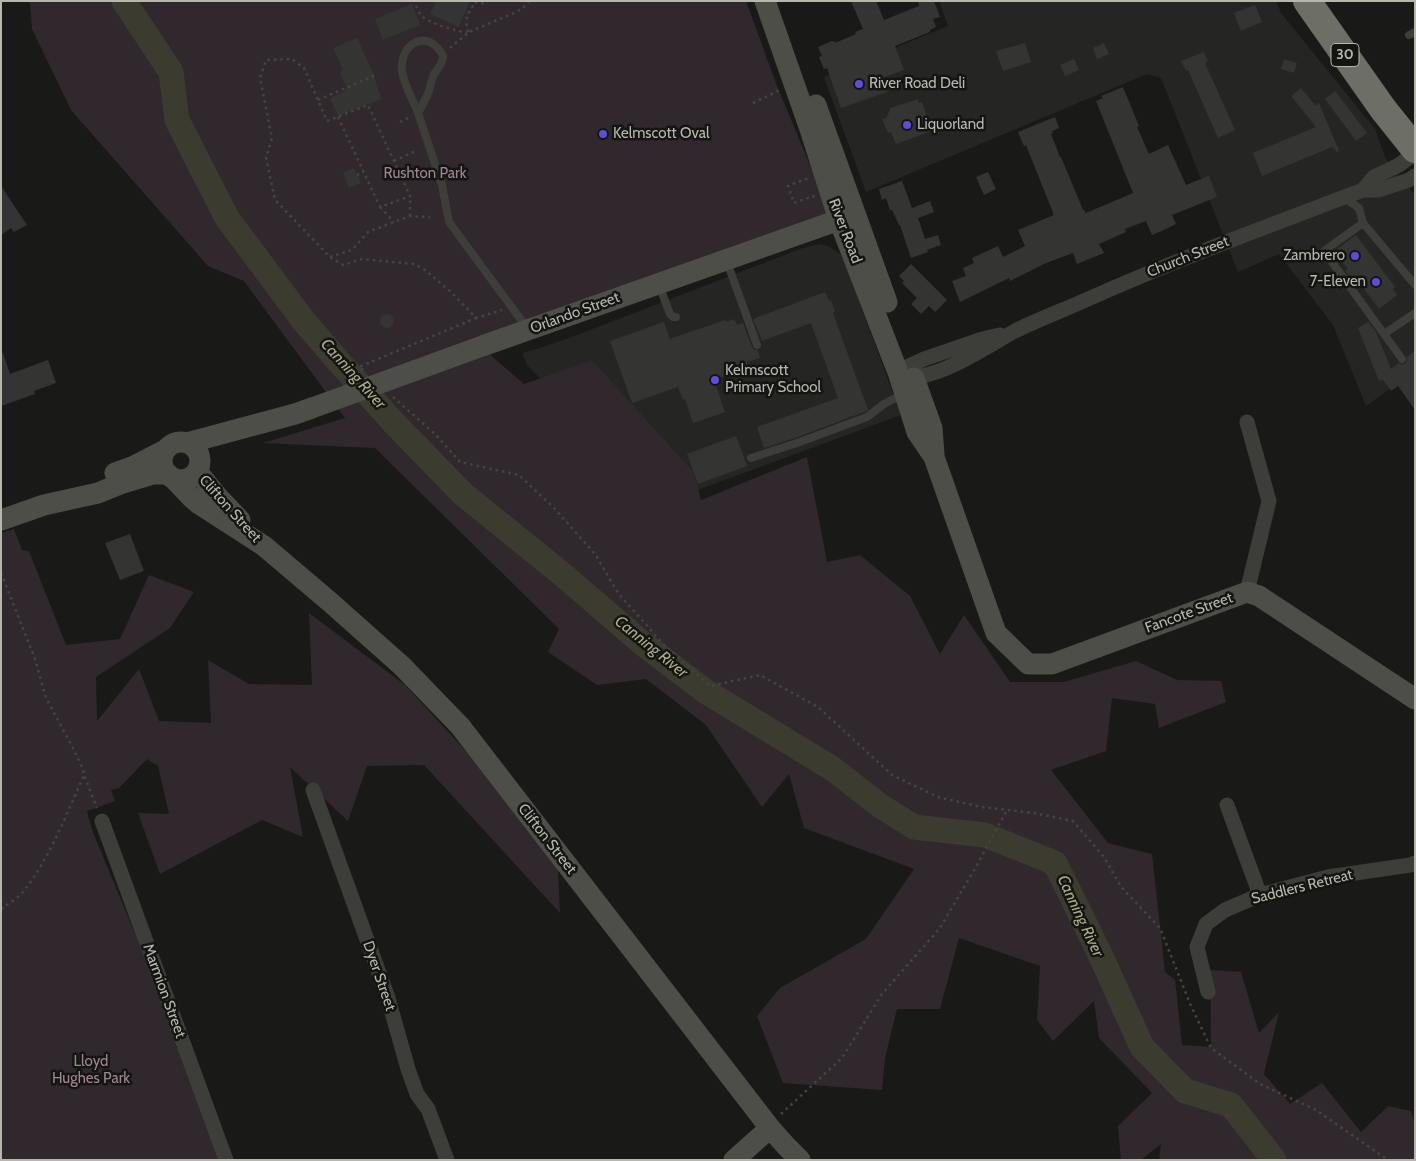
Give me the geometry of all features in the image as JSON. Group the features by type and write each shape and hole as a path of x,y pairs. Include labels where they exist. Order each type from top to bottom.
{"highway":[{"name":"30","path":"1307,1 1383,108 1415,149"},
{"name":"30","path":"1325,1 1415,120"}],"main road":[{"name":"River Road","path":"765,1 810,129 847,217 907,378 917,432 934,457 996,633 1028,664"},
{"name":"River Road","path":"778,1 847,217"},
{"name":"Orlando Street","path":"187,443 303,411 847,217"},
{"name":"Orlando Street","path":"198,469 212,454 225,445 254,434 303,411"},
{"path":"1,520 44,505 98,493 153,474 186,479 192,477 198,469 199,453 187,443 177,442 132,467 66,492 44,505"},
{"path":"165,450 162,462 164,469 170,476"},
{"name":"Clifton Street","path":"198,469 218,497 264,546 402,666 460,726 773,1123 787,1147 800,1160"},
{"name":"Clifton Street","path":"170,476 199,504 264,546"},
{"name":"Fancote Street","path":"1028,664 1052,664 1247,592 1259,596 1415,699"},
{"path":"734,1160 773,1123"}],"street":[{"name":"Church Street","path":"1363,190 1374,177 1399,165 1415,153"},
{"name":"Church Street","path":"907,378 982,339 1016,331 1194,253 1363,190 1379,190 1409,180 1415,176"},
{"path":"1247,422 1269,501 1247,592"},
{"name":"Dyer Street","path":"313,790 388,998 417,1094 428,1109 447,1160"},
{"path":"1227,805 1260,895"},
{"name":"Marmion Street","path":"102,821 226,1160"},
{"name":"Saddlers Retreat","path":"1208,992 1197,947 1206,924 1225,910 1260,895 1328,877 1415,863"}],"lane":[{"path":"414,114 428,95 434,75 442,60 442,54 438,47 425,40 416,42 407,48 402,58 403,74 414,114 442,185 449,222 528,330"},
{"path":"1343,197 1359,208 1363,223 1415,285"},
{"path":"1363,223 1324,251 1402,360"},
{"path":"726,260 757,345"},
{"path":"658,284 670,314 676,318"},
{"path":"1384,334 1415,312"},
{"path":"751,458 867,417 884,404 907,378"}],"path":[{"path":"469,32 465,21 475,2 481,4 488,1"},
{"path":"453,46 469,32 514,13 529,1"},
{"path":"416,6 422,16 429,22 452,30 469,32"},
{"path":"410,216 410,196 368,105 327,121 304,68 292,60 266,60 260,78 272,138 266,158 275,200 330,257 343,265 362,259 401,262 420,266 451,292 476,318"},
{"path":"318,100 378,74"},
{"path":"753,103 784,89"},
{"path":"400,122 414,114"},
{"path":"338,117 380,207 394,222"},
{"path":"394,161 414,152"},
{"path":"357,175 364,172"},
{"path":"810,188 806,179 788,186 794,203 812,196 820,201"},
{"path":"380,207 410,196"},
{"path":"330,257 352,250 368,232 410,216 430,217"},
{"path":"364,372 359,367 476,318 503,310"},
{"path":"392,396 436,434 460,462 519,475 547,501 595,554 618,593 641,620 665,646 710,686 760,675 818,706 892,775 938,797 981,807 1034,812 1073,821 1104,857 1121,887 1160,928 1191,1006 1211,1048 1260,1084 1316,1110 1388,1160"},
{"path":"1,573 35,659 46,698 83,768 102,821"},
{"path":"1,910 21,894 40,866 60,831 84,775"},
{"path":"773,1123 842,1058 882,994 940,928 1007,810"}],"shaded area":[{"path":"939,1 1276,1 1281,13 1375,129 1385,157 1415,195 1415,371 1366,406 1333,325 1279,254 1238,272 1161,78 1147,74 866,192 824,77 948,26"},
{"name":"Kelmscott Primary School","path":"819,244 828,246 840,254 845,263 901,415 695,491 557,395 527,365 522,353 577,335 800,249"}],"green space":[{"name":"Rushton Park","path":"30,1 746,1 777,86 830,213 473,340 524,384 592,360 694,473 701,500 807,457 827,562 860,555 910,596 940,654 964,615 1010,682 1064,682 1136,661 1177,680 1221,681 1226,702 1159,728 1155,704 1112,698 1106,751 1051,770 1108,843 1152,854 1165,972 1175,980 1182,1045 1211,1047 1210,970 1241,972 1259,1033 1279,1012 1264,1074 1290,1104 1322,1083 1361,1132 1388,1106 1411,1111 1415,1125 1415,1160 1159,1160 1161,1144 1141,1160 1121,1160 1118,1126 1152,1093 1099,1038 1094,1001 1053,1041 1037,1020 1040,966 959,938 940,1009 897,1009 885,1058 882,1090 783,1083 757,1016 780,988 866,939 914,869 804,828 789,774 762,807 706,725 646,679 597,685 548,652 559,629 375,448 263,443 345,418 244,281 208,266 71,110 32,29"},
{"name":"Lloyd Hughes Park","path":"14,529 22,550 29,551 66,645 120,639 149,575 194,592 170,628 96,677 97,721 139,669 159,721 211,723 208,660 249,684 312,685 309,613 405,685 557,850 560,913 424,765 367,766 348,821 290,767 303,837 262,820 160,874 138,813 169,814 158,766 147,759 119,788 111,790 115,801 87,811 92,830 136,936 218,1160 1,1160 1,533"}],"building":[{"path":"436,1 470,1 459,27 430,14"},
{"path":"851,1 876,1 884,20 919,6 918,1 934,1 940,17 933,19 936,27 930,30 930,32 895,46 904,70 882,78 887,92 841,108 827,68 824,69 819,57 822,56 818,47 832,41 835,41 835,43 863,29"},
{"path":"412,4 420,25 383,40 375,19"},
{"path":"1255,5 1262,22 1241,31 1234,13"},
{"path":"357,38 373,73 381,99 338,116 330,98 347,90 340,72 343,70 333,48"},
{"path":"1025,43 1031,62 1003,71 996,51"},
{"path":"1104,43 1109,54 1097,59 1093,48"},
{"path":"1204,52 1208,61 1205,63 1235,130 1218,138 1188,70 1186,71 1181,61"},
{"path":"1074,59 1079,70 1065,76 1060,65"},
{"path":"1284,59 1297,63 1294,73 1281,69"},
{"path":"1123,87 1149,154 1168,145 1186,185 1209,176 1217,197 1172,215 1176,224 1152,235 1146,221 1125,229 1126,232 1099,244 1104,253 1077,264 1073,253 1046,263 1010,281 1009,278 960,302 952,281 966,276 963,268 974,263 972,258 998,246 1003,257 1025,246 1018,230 1054,215 1026,145 1024,146 1018,132 1055,117 1059,128 1052,131 1053,133 1051,134 1083,210 1086,213 1133,193 1096,101 1103,98 1101,96"},
{"path":"1301,88 1316,106 1319,103 1339,151 1337,152 1332,147 1262,176 1253,153 1316,127 1291,96"},
{"path":"1335,91 1367,133 1356,141 1325,99"},
{"name":"Liquorland","path":"918,99 919,103 922,102 932,131 896,144 891,132 888,133 882,119 886,118 891,108"},
{"path":"354,168 361,183 349,188 343,173"},
{"path":"988,172 996,189 984,195 976,177"},
{"path":"902,181 912,208 930,201 934,212 918,218 925,239 938,235 941,245 911,258 900,225 892,210 890,210 886,198 882,200 879,189"},
{"path":"1,186 27,225 14,232 11,228 1,235"},
{"path":"1356,235 1395,287 1393,289 1397,295 1379,309 1356,278 1352,280 1345,271 1348,269 1334,251"},
{"path":"911,264 947,300 935,312 929,306 921,314 911,304 917,298 902,283 904,281 899,276"},
{"path":"825,292 829,301 831,300 835,312 833,313 868,410 764,448 757,427 838,398 811,323 762,341 753,319"},
{"path":"387,314 392,316 394,321 392,326 387,328 382,326 380,321 382,316"},
{"path":"734,319 737,325 743,323 752,347 754,350 758,350 760,358 747,362 749,367 714,380 725,412 693,423 685,399 683,400 678,387 632,403 610,341 664,322 670,339 725,320 726,322"},
{"path":"1368,322 1376,332 1391,369 1399,363 1402,365 1406,363 1407,357 1415,351 1415,410 1398,386 1391,391 1383,380 1379,381 1358,328"},
{"path":"1,353 3,353 10,374 48,360 56,383 34,391 35,394 1,406"},
{"path":"736,436 747,466 698,484 687,454"},
{"path":"130,534 144,571 120,580 105,543"}],"waterway":[{"name":"Canning River","path":"124,1 171,72 177,120 227,218 303,320 393,422 463,494 562,574 642,643 705,691 833,769 879,805 914,827 985,835 1055,863 1099,952 1142,1047 1185,1091 1231,1105 1274,1160"}],"place":[{"name":"River Road Deli","path":"859,84"},
{"name":"Liquorland","path":"907,125"},
{"name":"Kelmscott Oval","path":"603,134"},
{"name":"Zambrero","path":"1355,256"},
{"name":"7-Eleven","path":"1376,282"},
{"name":"Kelmscott Primary School","path":"715,380"}]}
